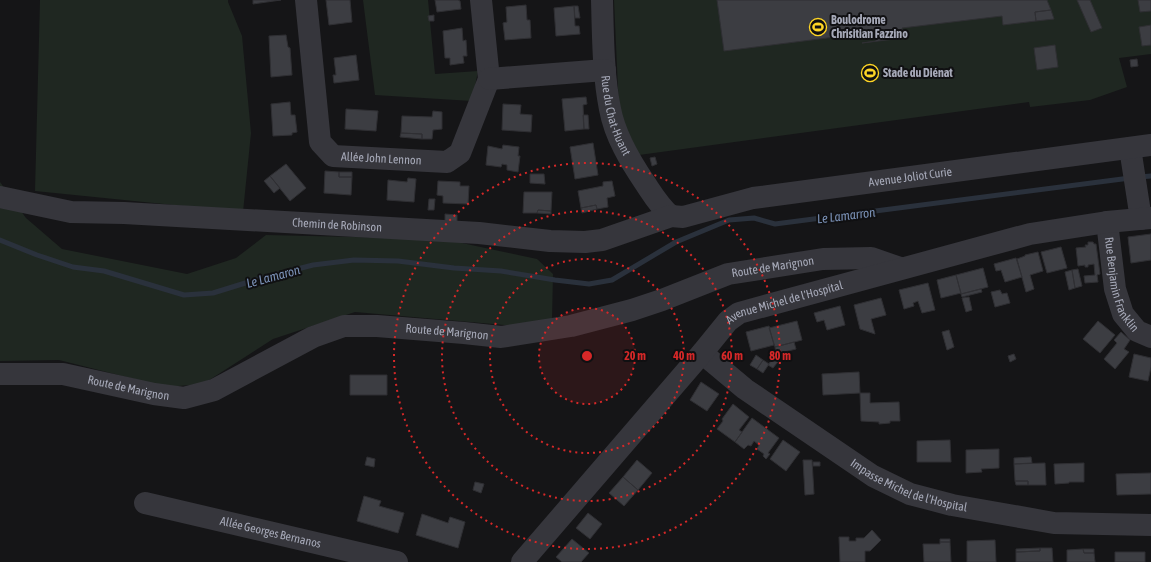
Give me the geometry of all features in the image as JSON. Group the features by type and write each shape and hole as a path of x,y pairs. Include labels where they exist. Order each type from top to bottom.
{"street":[{"name":"Allée John Lennon","path":"306,0 320,142 333,156 447,162 460,153 489,78 481,0"},
{"name":"Rue du Chat-Huant","path":"602,0 605,70 610,110 620,139 630,161 662,210 671,216"},
{"path":"489,78 605,70"},
{"name":"Avenue Joliot Curie","path":"671,216 683,217 753,198 1131,156 1151,145"},
{"path":"1131,156 1137,191 1146,218"},
{"name":"Chemin de Robinson","path":"0,197 71,212 479,233 550,241 585,242 602,240 671,216"},
{"name":"Avenue Michel de l'Hospital","path":"522,562 728,321 739,313 900,268 1030,234 1107,222 1146,218"},
{"name":"Rue Benjamin Franklin","path":"1107,222 1115,289 1123,314 1137,331 1151,337"},
{"name":"Route de Marignon","path":"0,374 63,374 154,394 184,398 214,390 313,337 344,326 377,326 500,337 571,326 632,310 728,274 823,259 871,258 900,268"},
{"name":"Impasse Michel de l'Hospital","path":"702,353 745,389 866,472 910,494 952,504 1054,523 1151,525"},
{"name":"Allée Georges Bernanos","path":"144,503 397,562"}],"shaded area":[{"path":"40,0 228,0 242,36 251,133 243,212 35,191"},
{"path":"363,0 428,0 435,74 478,71 472,101 375,95"},
{"name":"Stade du Diénat","path":"614,0 1151,0 1151,54 1119,58 1127,87 1090,100 1030,107 1029,102 639,155 626,129 620,112"},
{"path":"0,182 26,218 62,249 187,274 236,258 266,235 443,239 537,259 553,274 552,320 515,326 355,312 273,339 203,384 166,387 59,360 0,361"}],"building":[{"path":"253,0 281,0 253,4"},
{"path":"326,0 350,0 352,22 329,25"},
{"path":"435,0 458,0 460,1 461,9 437,12"},
{"name":"Boulodrome Chrisitian Fazzino","path":"717,0 1047,0 1051,10 1035,12 1036,21 1003,25 1002,16 902,28 903,38 862,43 876,41 875,32 724,51"},
{"path":"1077,0 1090,0 1102,28 1091,32"},
{"path":"1138,0 1151,0 1151,11 1140,12"},
{"path":"526,5 527,20 530,20 531,38 505,40 503,23 507,22 506,7"},
{"path":"574,6 578,6 580,18 575,18"},
{"path":"574,6 575,26 579,26 580,34 556,36 554,8"},
{"path":"1051,10 1054,19 1036,21 1035,12"},
{"path":"434,15 434,21 429,21 428,16"},
{"path":"1151,25 1151,45 1142,46 1139,27"},
{"path":"462,28 463,41 466,40 467,56 463,56 464,63 450,65 450,58 445,58 443,31"},
{"path":"286,35 288,47 290,48 292,75 271,77 269,36"},
{"path":"1055,45 1058,67 1037,70 1034,48"},
{"path":"356,55 359,80 334,83 333,75 336,75 334,58"},
{"path":"1137,59 1138,66 1131,67 1130,60"},
{"path":"586,97 587,104 583,105 584,129 565,131 562,99"},
{"path":"290,102 291,115 295,115 297,132 292,133 292,135 273,136 271,104"},
{"path":"503,104 521,105 520,114 532,115 531,132 502,130"},
{"path":"346,109 378,111 376,131 345,129"},
{"path":"433,111 442,112 442,129 433,130 432,139 422,139 422,134 401,133 402,116 432,117"},
{"path":"583,115 588,115 589,129 584,129"},
{"path":"401,133 422,134 422,139 400,137"},
{"path":"593,143 598,175 575,179 570,147"},
{"path":"503,145 519,147 518,156 520,156 518,172 507,170 507,165 502,164 501,167 486,165 488,146 502,149"},
{"path":"655,157 657,164 652,166 650,158"},
{"path":"286,164 306,188 290,201 270,176"},
{"path":"325,171 339,172 339,177 352,177 351,195 324,193"},
{"path":"339,172 352,172 352,177 339,177"},
{"path":"530,174 544,174 545,184 530,183"},
{"path":"270,176 280,188 274,193 264,181"},
{"path":"408,178 416,179 414,202 387,200 388,180 407,182"},
{"path":"438,181 460,182 460,186 469,186 468,204 443,203 443,196 437,195"},
{"path":"612,181 615,196 607,198 608,207 597,209 596,205 581,208 578,191 603,186 603,182"},
{"path":"524,192 552,192 551,211 538,210 537,213 523,213"},
{"path":"429,199 435,199 434,210 428,210"},
{"path":"596,205 597,209 582,213 581,208"},
{"path":"538,210 551,211 551,214 537,213"},
{"path":"445,214 457,215 457,222 445,222"},
{"path":"1151,234 1151,260 1131,263 1128,237"},
{"path":"1088,242 1093,242 1096,244 1100,274 1097,275 1098,282 1085,283 1084,276 1095,275 1094,264 1088,265 1088,267 1085,267 1085,265 1078,266 1076,248 1086,247 1085,245 1088,245"},
{"path":"1061,247 1067,268 1047,273 1041,252"},
{"path":"1038,252 1043,271 1030,275 1034,289 1026,292 1017,259 1025,255"},
{"path":"1016,258 1022,277 1005,282 1001,270 996,271 994,264"},
{"path":"983,268 988,287 961,294 956,275"},
{"path":"1078,269 1082,286 1075,288 1072,270"},
{"path":"1072,270 1075,288 1069,290 1065,272"},
{"path":"956,275 961,293 941,298 937,280"},
{"path":"928,283 935,310 922,313 918,301 913,303 914,306 904,309 899,290"},
{"path":"981,289 982,292 962,297 961,294"},
{"path":"1000,290 1002,294 1007,293 1010,303 995,307 991,292"},
{"path":"969,297 972,310 966,312 962,298"},
{"path":"881,298 886,315 871,319 875,334 860,329 854,305"},
{"path":"840,306 845,325 827,330 824,320 817,322 814,313"},
{"path":"797,321 802,340 775,347 769,328"},
{"path":"1098,321 1115,335 1100,353 1083,339"},
{"path":"769,326 774,345 751,351 746,332"},
{"path":"949,330 954,347 947,350 942,332"},
{"path":"1121,332 1130,340 1124,349 1129,352 1115,369 1104,359 1117,343 1114,340"},
{"path":"794,342 796,349 776,354 775,347"},
{"path":"776,354 781,358 773,368 768,365"},
{"path":"1014,354 1016,359 1010,362 1008,356"},
{"path":"1134,354 1151,358 1148,381 1129,377"},
{"path":"756,355 763,360 757,369 750,365"},
{"path":"763,360 769,364 763,373 757,369"},
{"path":"859,372 860,393 823,395 822,374"},
{"path":"350,375 387,375 387,395 350,395"},
{"path":"701,382 719,394 707,411 690,400"},
{"path":"860,393 870,393 870,403 899,402 900,421 890,421 890,423 879,424 879,422 861,421"},
{"path":"733,404 749,417 739,430 742,432 735,442 717,429"},
{"path":"752,418 779,438 768,453 770,454 766,459 763,456 764,454 757,449 759,445 754,441 751,446 748,445 744,449 735,442"},
{"path":"783,440 800,452 786,471 770,459"},
{"path":"950,440 951,462 917,462 917,441"},
{"path":"999,449 999,468 981,469 982,472 966,473 966,450"},
{"path":"367,457 375,459 374,467 365,465"},
{"path":"1031,457 1032,463 1014,464 1014,458"},
{"path":"637,460 652,473 638,490 623,477"},
{"path":"803,460 812,460 814,494 805,495"},
{"path":"813,462 820,462 820,466 813,466"},
{"path":"1045,463 1046,485 1028,485 1028,481 1015,481 1014,464"},
{"path":"1084,463 1084,482 1055,484 1054,464"},
{"path":"1151,473 1151,494 1117,495 1116,474"},
{"path":"623,477 638,490 624,506 609,493"},
{"path":"1015,481 1028,481 1028,485 1016,485"},
{"path":"475,482 484,484 481,493 473,490"},
{"path":"364,496 381,501 379,506 404,513 398,533 357,521"},
{"path":"588,513 602,524 590,539 576,528"},
{"path":"422,514 448,523 450,517 465,522 458,548 416,535"},
{"path":"872,530 881,540 870,551 865,551 865,562 840,562 839,537 849,537 849,541 856,541 856,538 864,538"},
{"path":"572,539 589,553 581,562 562,562 556,557"},
{"path":"940,539 950,539 950,542 940,542"},
{"path":"995,540 996,562 967,562 967,541"},
{"path":"940,542 950,542 951,562 924,562 923,544 940,544"},
{"path":"1040,548 1052,548 1053,562 1016,562 1016,552 1040,551"},
{"path":"1040,548 1040,551 1016,552 1016,549"},
{"path":"1083,549 1094,549 1094,553 1084,553"},
{"path":"1083,549 1084,553 1094,553 1095,562 1067,562 1067,550"},
{"path":"1115,552 1145,552 1145,562 1115,562"}],"waterway":[{"name":"Le Lamarron","path":"1140,177 1151,176"},
{"name":"Le Lamarron","path":"0,240 37,255 73,267 104,271 184,295 213,293 313,265 354,260 398,261 454,268 501,271 589,284 612,280 676,242 729,220 754,218 775,224 1130,178"}],"place":[{"name":"Boulodrome Chrisitian Fazzino","path":"818,27"},
{"name":"Stade du Diénat","path":"870,73"}],"water label":[{"name":"Le Lamaron","path":"273,276"}]}
